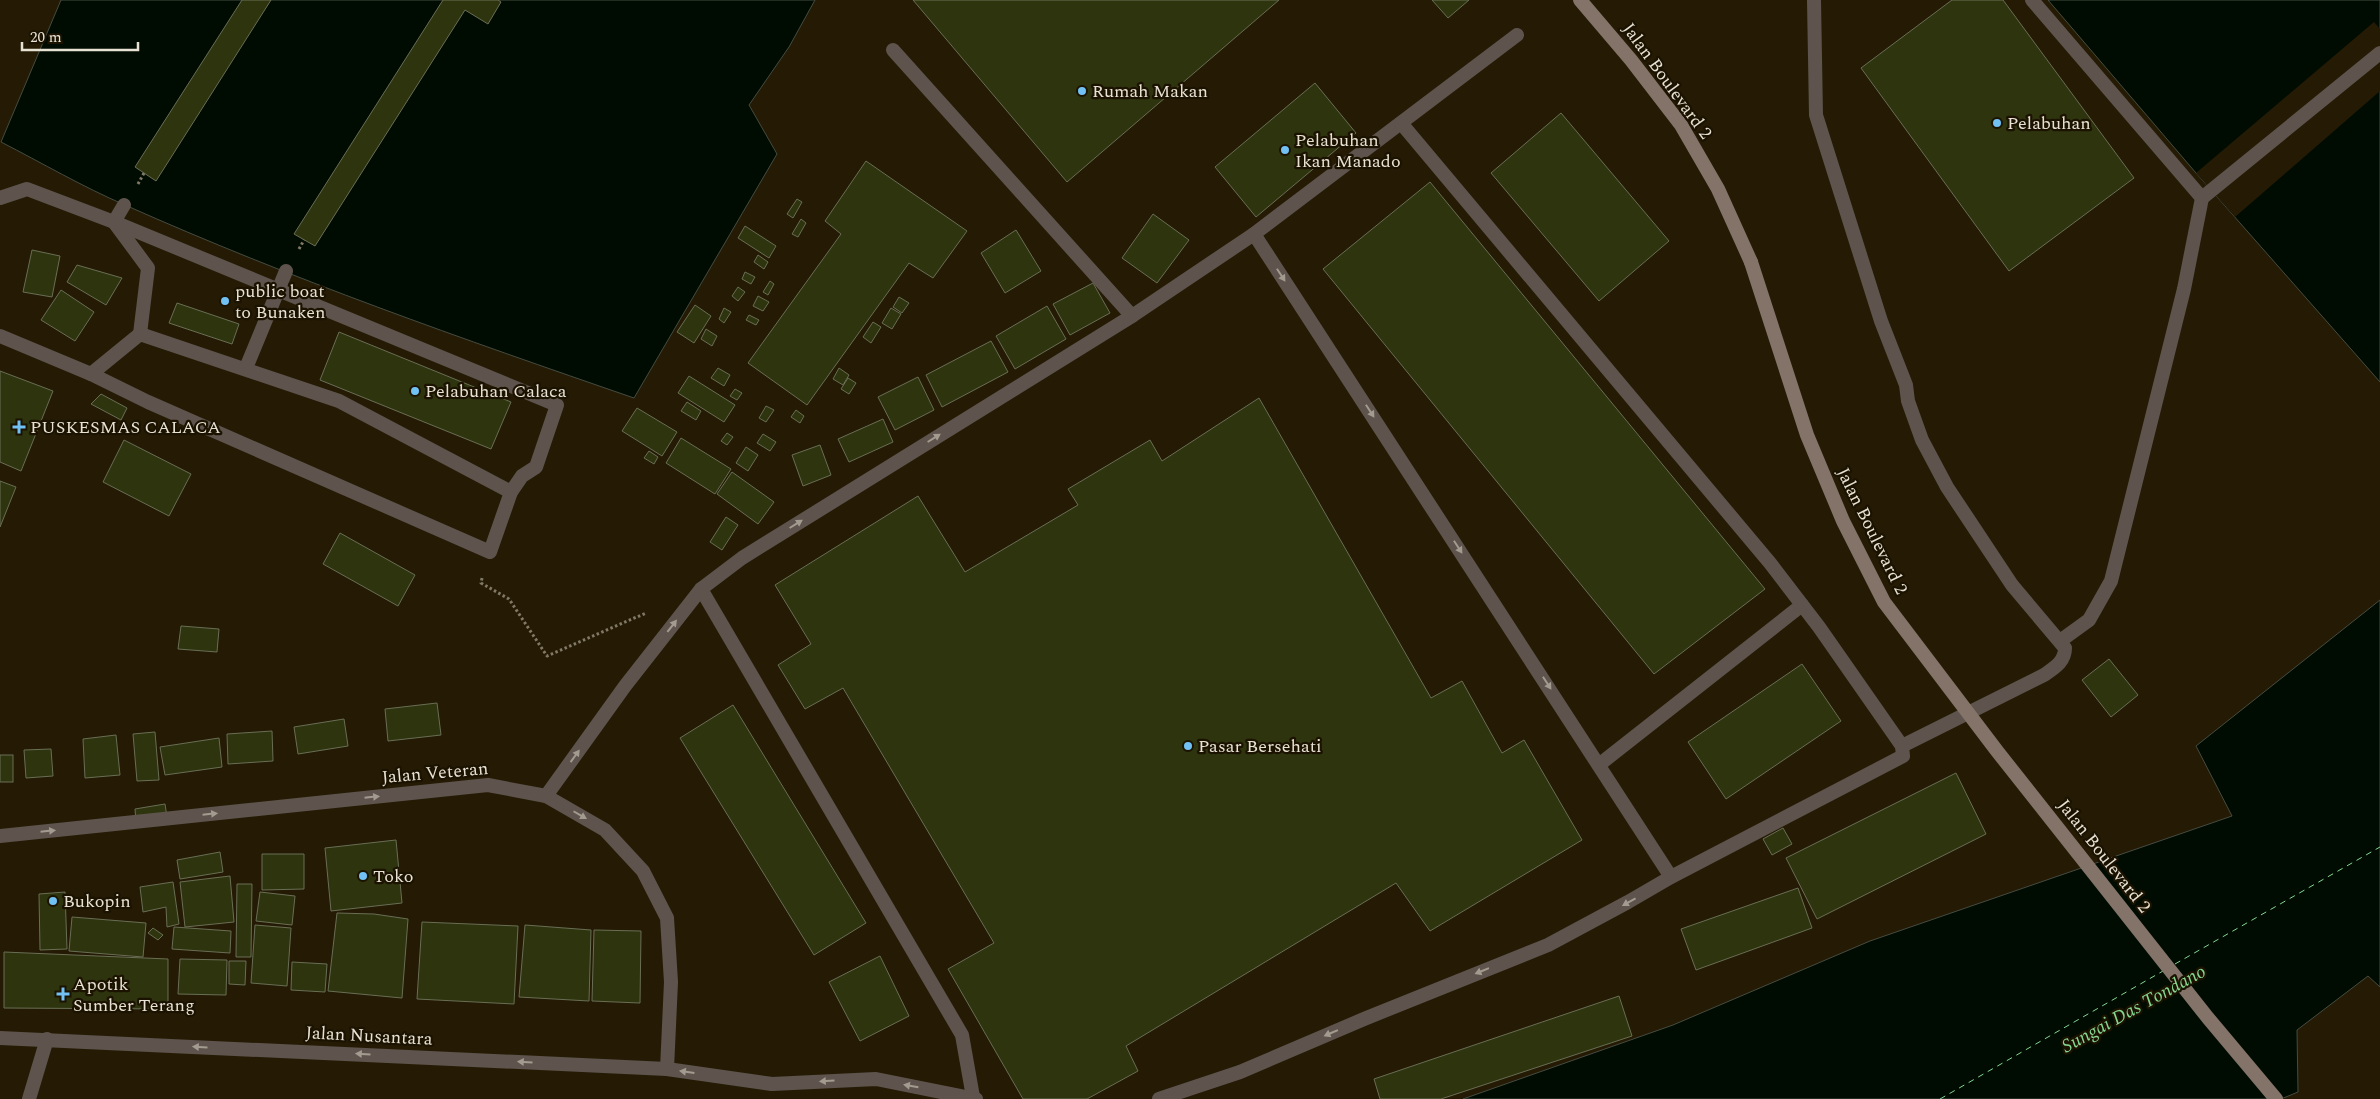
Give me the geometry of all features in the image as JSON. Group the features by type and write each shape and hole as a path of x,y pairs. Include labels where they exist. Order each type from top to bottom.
{"main road":[{"name":"Jalan Boulevard 2","path":"1580,0 1621,47 1681,125 1718,189 1752,262 1807,435 1843,521 1884,602 1997,751 2202,1010 2276,1099"}],"street":[{"path":"2032,0 2202,198"},
{"path":"1817,1 1816,114 1882,321 1906,385 1908,401 1922,440 1947,487 2012,585 2065,648 2065,655 2059,664 2044,676 1902,746"},
{"path":"546,796 625,686 701,588 742,558 1132,316 1254,234 1517,35"},
{"path":"893,50 1132,316"},
{"path":"2060,641 2089,620 2111,581 2184,289 2202,198 2380,52"},
{"path":"1159,1099 1240,1072 1364,1018 1548,945 1671,877 1903,756 1902,746 1802,604 1401,123"},
{"path":"0,198 26,189 114,222 278,292 557,405 536,467 522,476 511,492 490,552 148,402 91,374 0,336"},
{"path":"114,222 124,205"},
{"path":"91,374 140,334 148,268 114,222"},
{"path":"1254,234 1600,764 1671,877"},
{"path":"246,368 286,271"},
{"path":"140,334 246,368 339,401 511,492"},
{"path":"701,588 962,1035 974,1098"},
{"path":"1600,764 1802,604"},
{"name":"Jalan Veteran","path":"0,836 488,785 546,796 605,830 643,871 667,918 671,982 667,1069"},
{"name":"Jalan Nusantara","path":"0,1038 667,1069 772,1084 876,1079 974,1098"},
{"path":"29,1099 47,1040"}],"path":[{"path":"490,552 480,583 510,599 548,656 647,612"}],"water":[{"path":"61,0 815,0 789,47 749,105 777,154 634,398 442,331 251,258 109,198 1,142"},
{"path":"2048,0 2380,0 2380,382 2196,173"},
{"name":"Sungai Das Tondano","path":"2380,600 2380,987 2368,976 2297,1030 2298,1092 2281,1099 1463,1099 1673,1025 1870,941 2232,816 2196,746"}],"pier":[{"path":"2374,22 2380,29 2380,91 2235,217 2196,173"}],"building":[{"path":"242,0 271,0 156,181 135,167"},
{"path":"443,0 498,0 501,2 488,24 465,10 315,246 294,234"},
{"name":"Rumah Makan","path":"913,0 1279,0 1067,182"},
{"path":"1432,0 1469,0 1448,18"},
{"name":"Pelabuhan","path":"1952,0 2003,0 2134,178 2009,271 1861,68"},
{"name":"Pelabuhan Ikan Manado","path":"1315,83 1356,133 1256,217 1215,167"},
{"path":"1561,113 1669,241 1599,301 1491,173"},
{"path":"866,161 967,231 933,278 909,263 807,405 748,363 841,234 825,221"},
{"path":"1430,182 1765,589 1654,674 1323,269"},
{"path":"797,199 802,202 793,218 787,214"},
{"path":"1153,214 1189,240 1157,283 1122,258"},
{"path":"801,219 806,223 798,237 792,234"},
{"path":"745,226 776,246 769,258 738,238"},
{"path":"1016,230 1041,271 1005,293 981,253"},
{"path":"32,250 60,256 52,297 23,292"},
{"path":"758,255 768,262 764,269 754,262"},
{"path":"77,265 122,278 106,305 67,282"},
{"path":"745,272 755,277 751,284 742,279"},
{"path":"770,281 774,284 768,295 763,292"},
{"path":"1093,283 1110,313 1070,335 1053,304"},
{"path":"738,287 745,292 738,301 732,296"},
{"path":"61,290 94,312 75,341 41,320"},
{"path":"758,296 769,302 763,311 753,306"},
{"path":"899,297 909,303 902,313 893,307"},
{"path":"177,303 239,324 232,344 169,323"},
{"path":"695,305 711,316 694,343 677,332"},
{"path":"1047,306 1066,339 1015,369 996,336"},
{"path":"724,308 731,312 724,323 719,319"},
{"path":"891,308 901,314 892,329 882,323"},
{"path":"749,315 759,320 756,325 746,320"},
{"path":"873,322 881,327 871,343 863,337"},
{"path":"706,329 717,336 712,346 701,339"},
{"name":"Pelabuhan Calaca","path":"339,332 511,402 491,449 320,380"},
{"path":"991,341 1008,372 942,407 926,375"},
{"path":"718,368 730,375 724,386 711,378"},
{"path":"839,368 849,375 843,385 833,379"},
{"name":"PUSKESMAS CALACA","path":"0,371 53,391 21,471 0,462"},
{"path":"689,376 735,405 724,422 678,393"},
{"path":"918,377 934,410 895,430 878,397"},
{"path":"848,378 856,383 849,394 841,389"},
{"path":"735,389 742,393 737,400 730,396"},
{"path":"101,394 127,408 121,420 91,404"},
{"name":"Pasar Bersehati","path":"1259,398 1431,698 1462,681 1502,753 1524,740 1582,840 1430,931 1396,883 1126,1046 1138,1071 1087,1099 1023,1099 948,969 994,943 843,688 805,709 778,665 811,644 775,585 918,496 965,572 1078,505 1068,489 1150,440 1162,461"},
{"path":"687,402 701,411 696,420 681,411"},
{"path":"766,406 774,410 766,422 759,418"},
{"path":"637,408 677,432 662,456 622,431"},
{"path":"796,410 804,416 800,423 791,417"},
{"path":"883,419 893,442 849,462 838,439"},
{"path":"727,433 733,437 727,445 721,441"},
{"path":"763,434 776,442 770,451 757,443"},
{"path":"681,438 731,469 715,494 666,463"},
{"path":"124,440 191,474 169,516 103,482"},
{"path":"820,445 831,475 803,486 792,455"},
{"path":"746,447 758,455 748,471 736,463"},
{"path":"649,451 658,457 654,464 644,458"},
{"path":"732,472 774,502 758,524 717,494"},
{"path":"0,481 16,487 0,527"},
{"path":"726,517 738,525 722,550 710,542"},
{"path":"340,533 415,575 398,606 323,564"},
{"path":"181,626 219,629 217,652 178,649"},
{"path":"2109,659 2138,695 2111,717 2082,680"},
{"path":"1802,664 1841,721 1726,799 1688,742"},
{"path":"437,703 441,735 388,741 385,709"},
{"path":"733,705 866,923 814,955 680,738"},
{"path":"344,719 348,746 298,754 294,727"},
{"path":"272,731 273,761 228,764 227,734"},
{"path":"155,732 159,780 137,781 133,734"},
{"path":"116,735 120,775 85,778 83,739"},
{"path":"219,738 222,767 165,775 160,747"},
{"path":"51,749 53,776 26,778 24,750"},
{"path":"0,755 13,755 13,782 0,782"},
{"path":"1956,773 1986,834 1817,919 1786,858"},
{"path":"165,804 167,817 136,822 135,809"},
{"path":"1783,828 1792,844 1772,855 1763,839"},
{"name":"Toko","path":"396,840 402,903 331,911 325,848"},
{"path":"220,852 223,872 180,879 177,860"},
{"path":"262,854 304,854 304,889 262,890"},
{"path":"230,876 234,922 185,927 180,882"},
{"path":"173,882 179,924 167,927 166,907 143,912 140,887"},
{"path":"237,884 252,884 251,957 236,957"},
{"path":"1798,888 1812,928 1696,970 1681,929"},
{"path":"65,892 67,949 40,950 39,894"},
{"path":"260,892 295,896 292,925 256,921"},
{"path":"337,913 374,914 408,919 402,998 328,991"},
{"path":"72,917 146,923 143,957 69,951"},
{"path":"422,922 518,926 514,1004 417,999"},
{"path":"255,925 291,928 287,986 251,983"},
{"path":"525,925 591,930 589,1001 519,997"},
{"path":"174,927 231,931 230,953 172,949"},
{"path":"153,928 163,935 158,940 148,933"},
{"path":"594,930 641,931 640,1003 592,1001"},
{"path":"4,952 168,959 168,1009 4,1008"},
{"path":"880,956 909,1016 860,1041 829,982"},
{"path":"180,959 227,960 226,995 178,994"},
{"path":"229,961 246,961 245,985 229,984"},
{"path":"292,962 327,964 325,992 291,990"},
{"path":"1619,996 1632,1036 1441,1099 1380,1099 1374,1079"}],"ferry route":[{"path":"2175,964 2380,847"},
{"path":"1940,1099 2163,971"}],"place":[{"name":"Rumah Makan","path":"1082,91"},
{"name":"Pelabuhan","path":"1997,123"},
{"name":"Pelabuhan Ikan Manado","path":"1285,150"},
{"name":"public boat to Bunaken","path":"225,301"},
{"name":"Pelabuhan Calaca","path":"415,391"},
{"name":"PUSKESMAS CALACA","path":"19,427"},
{"name":"Pasar Bersehati","path":"1188,746"},
{"name":"Toko","path":"363,876"},
{"name":"Bukopin","path":"53,901"},
{"name":"Apotik Sumber Terang","path":"63,994"}]}
